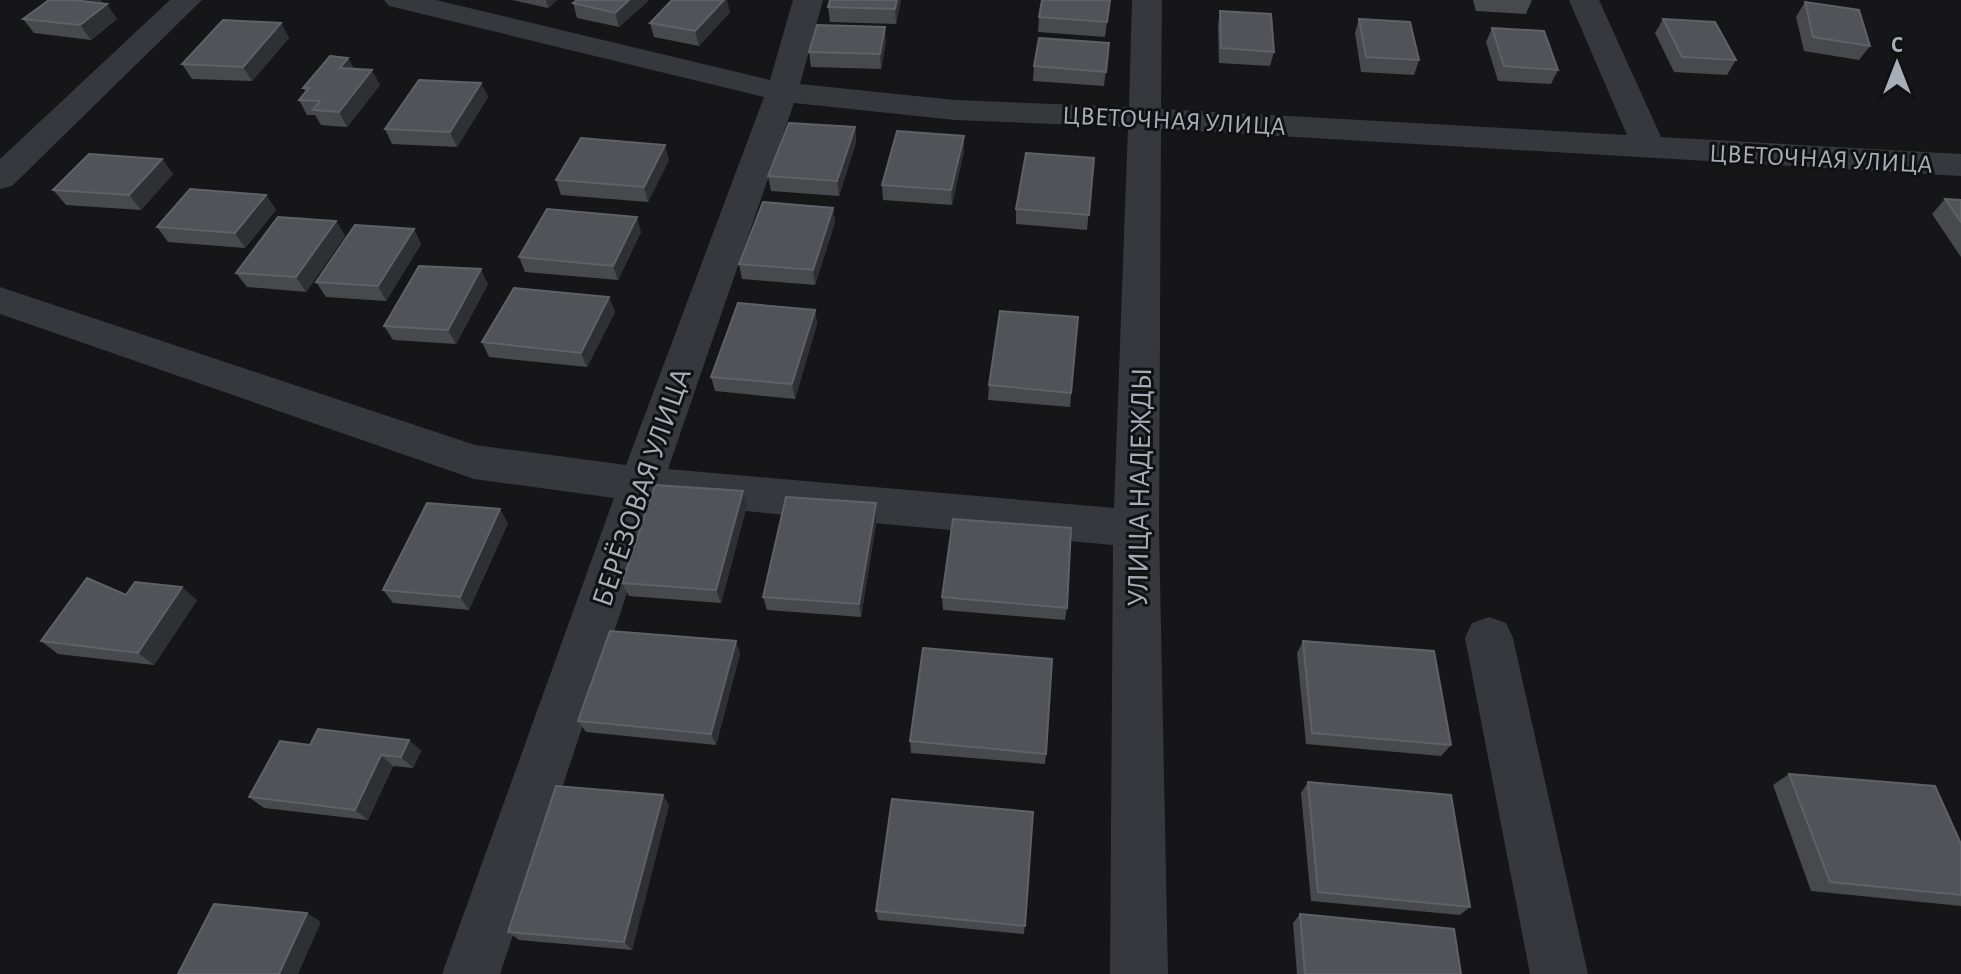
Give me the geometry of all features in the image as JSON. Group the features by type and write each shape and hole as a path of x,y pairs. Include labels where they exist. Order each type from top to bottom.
{"street":[{"path":"0,178 187,0"},
{"name":"ЦВЕТОЧНАЯ УЛИЦА","path":"399,0 782,92 955,110 1146,118 1961,165"},
{"name":"БЕРЁЗОВАЯ УЛИЦА","path":"471,974 641,484 782,92 808,0"},
{"name":"УЛИЦА НАДЕЖДЫ","path":"1139,974 1136,529 1147,0"},
{"path":"1584,0 1649,149"},
{"path":"0,300 474,462 641,484 1136,529"},
{"path":"1489,638 1559,974"}],"building":[{"path":"49,0 107,4 80,25 23,19"},
{"path":"577,0 629,0 615,13 573,3"},
{"path":"672,0 724,0 695,31 650,23"},
{"path":"830,0 897,0 895,9 828,7"},
{"path":"1042,0 1110,0 1107,22 1039,17"},
{"path":"1805,2 1859,10 1870,46 1813,37"},
{"path":"1220,11 1271,14 1274,52 1221,48"},
{"path":"1359,19 1410,22 1419,60 1366,57"},
{"path":"1663,19 1715,22 1736,60 1682,57"},
{"path":"223,20 281,23 243,67 182,64"},
{"path":"817,25 885,27 880,54 809,52"},
{"path":"1492,28 1544,31 1558,70 1504,66"},
{"path":"1039,38 1109,43 1106,72 1034,66"},
{"path":"330,56 348,58 340,68 372,70 339,112 313,110 320,101 299,100 309,88 303,88"},
{"path":"419,80 481,83 450,132 385,129"},
{"path":"789,123 855,127 837,181 768,176"},
{"path":"897,131 964,136 951,190 882,185"},
{"path":"581,138 665,145 644,187 556,180"},
{"path":"1026,153 1094,158 1089,215 1016,209"},
{"path":"89,154 162,159 129,195 53,190"},
{"path":"190,189 266,195 235,233 157,227"},
{"path":"1945,199 1961,200 1961,222"},
{"path":"763,202 833,208 813,270 739,264"},
{"path":"547,209 637,217 613,266 519,257"},
{"path":"278,217 336,221 296,277 236,273"},
{"path":"355,225 414,229 378,286 316,282"},
{"path":"419,266 481,269 448,330 384,326"},
{"path":"514,288 609,297 581,353 482,342"},
{"path":"738,303 815,310 792,384 711,377"},
{"path":"1000,311 1078,317 1071,393 989,385"},
{"path":"655,485 743,491 716,590 622,583"},
{"path":"786,497 876,503 859,604 763,597"},
{"path":"427,503 500,509 460,597 383,590"},
{"path":"953,519 1071,528 1067,608 942,597"},
{"path":"87,578 126,595 135,582 182,587 138,653 41,641"},
{"path":"610,631 736,641 711,734 578,721"},
{"path":"1303,641 1434,651 1451,745 1312,733"},
{"path":"923,648 1052,659 1046,754 910,741"},
{"path":"318,729 409,740 401,757 381,755 355,810 249,797 280,741 310,745"},
{"path":"1789,774 1935,786 1961,844 1961,895 1830,882"},
{"path":"1308,782 1451,795 1470,907 1318,892"},
{"path":"556,786 663,795 624,942 508,932"},
{"path":"892,799 1033,812 1025,926 876,911"},
{"path":"214,904 307,913 279,974 178,974"},
{"path":"1300,914 1454,929 1461,974 1305,974"}]}
